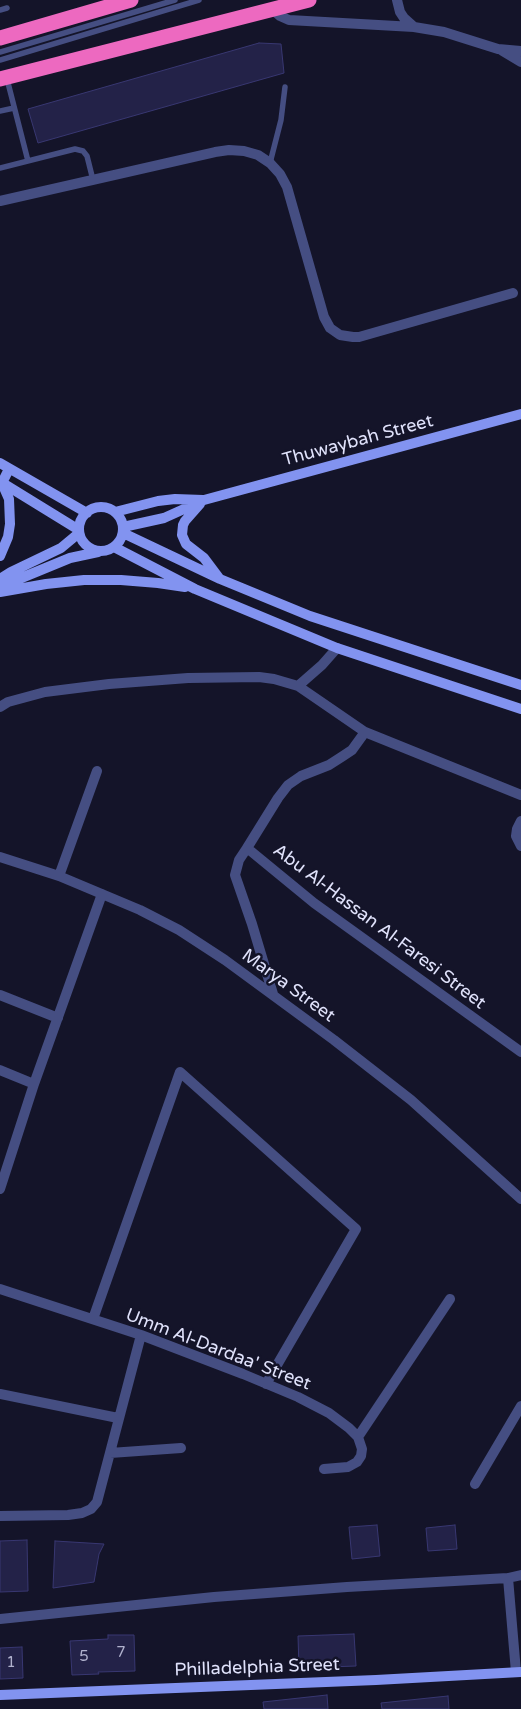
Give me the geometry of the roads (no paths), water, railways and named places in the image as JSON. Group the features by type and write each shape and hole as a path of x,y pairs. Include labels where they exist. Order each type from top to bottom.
{"highway":[{"path":"0,38 131,0"},
{"path":"3,78 275,5 309,0"}],"main road":[{"name":"Thuwaybah Street","path":"123,530 164,518 204,500 521,414"},
{"path":"0,556 8,537 11,512 9,499 1,482 5,466 87,513"},
{"path":"1,482 79,531"},
{"name":"Thuwaybah Street","path":"115,512 158,501 204,500"},
{"path":"204,500 185,521 182,535 186,544 210,564 220,579"},
{"path":"0,585 70,558 102,552 119,544 123,530 122,521 115,512 104,508 87,513 80,523 79,531 82,540 90,548 102,552"},
{"path":"123,530 220,579 310,616 521,685"},
{"path":"0,579 60,548 79,531"},
{"path":"114,547 195,589 337,648 521,709"},
{"path":"0,592 84,580 149,582 195,589"},
{"name":"Philladelphia Street","path":"0,1695 376,1680 519,1671"}],"street":[{"path":"397,0 400,12 414,27"},
{"path":"275,5 280,16 294,20 414,27 444,32 498,49 521,62"},
{"path":"498,49 521,51"},
{"path":"0,201 229,150 244,151 270,163 280,174 287,187 324,317 330,328 340,334 352,337 359,336 513,293"},
{"path":"298,686 322,665 337,648"},
{"path":"0,707 8,702 45,692 109,684 188,678 274,678 298,686 365,732 521,795"},
{"name":"Abu Al-Hassan Al-Faresi Street","path":"365,732 352,750 329,765 301,776 288,785 247,848 314,903 521,1052"},
{"path":"59,876 97,771"},
{"path":"521,821 516,829 516,836 521,846"},
{"path":"247,848 239,860 235,874 273,994"},
{"name":"Marya Street","path":"0,857 59,876 140,910 179,930 273,994 411,1100 521,1199"},
{"path":"0,1189 34,1084 102,894"},
{"path":"0,995 58,1018"},
{"path":"0,1070 34,1084"},
{"path":"93,1319 180,1072 356,1229 266,1384"},
{"name":"Umm Al-Dardaa' Street","path":"0,1289 141,1335 298,1397 328,1413 358,1437"},
{"path":"324,1469 348,1466 357,1462 361,1456 362,1449 358,1437 450,1299"},
{"path":"0,1516 82,1513 91,1509 97,1502 141,1335"},
{"path":"0,1394 118,1418"},
{"path":"475,1484 521,1406"},
{"path":"110,1454 181,1448"},
{"path":"0,1619 214,1597 508,1578 521,1575"},
{"path":"508,1578 519,1671"}],"lane":[{"path":"0,52 175,0"},
{"path":"0,60 199,0"},
{"path":"0,10 7,8"},
{"path":"3,78 14,108 28,161"},
{"path":"270,163 281,120 285,86"},
{"path":"0,111 14,108"},
{"path":"0,168 79,149 87,156 93,180"}]}
